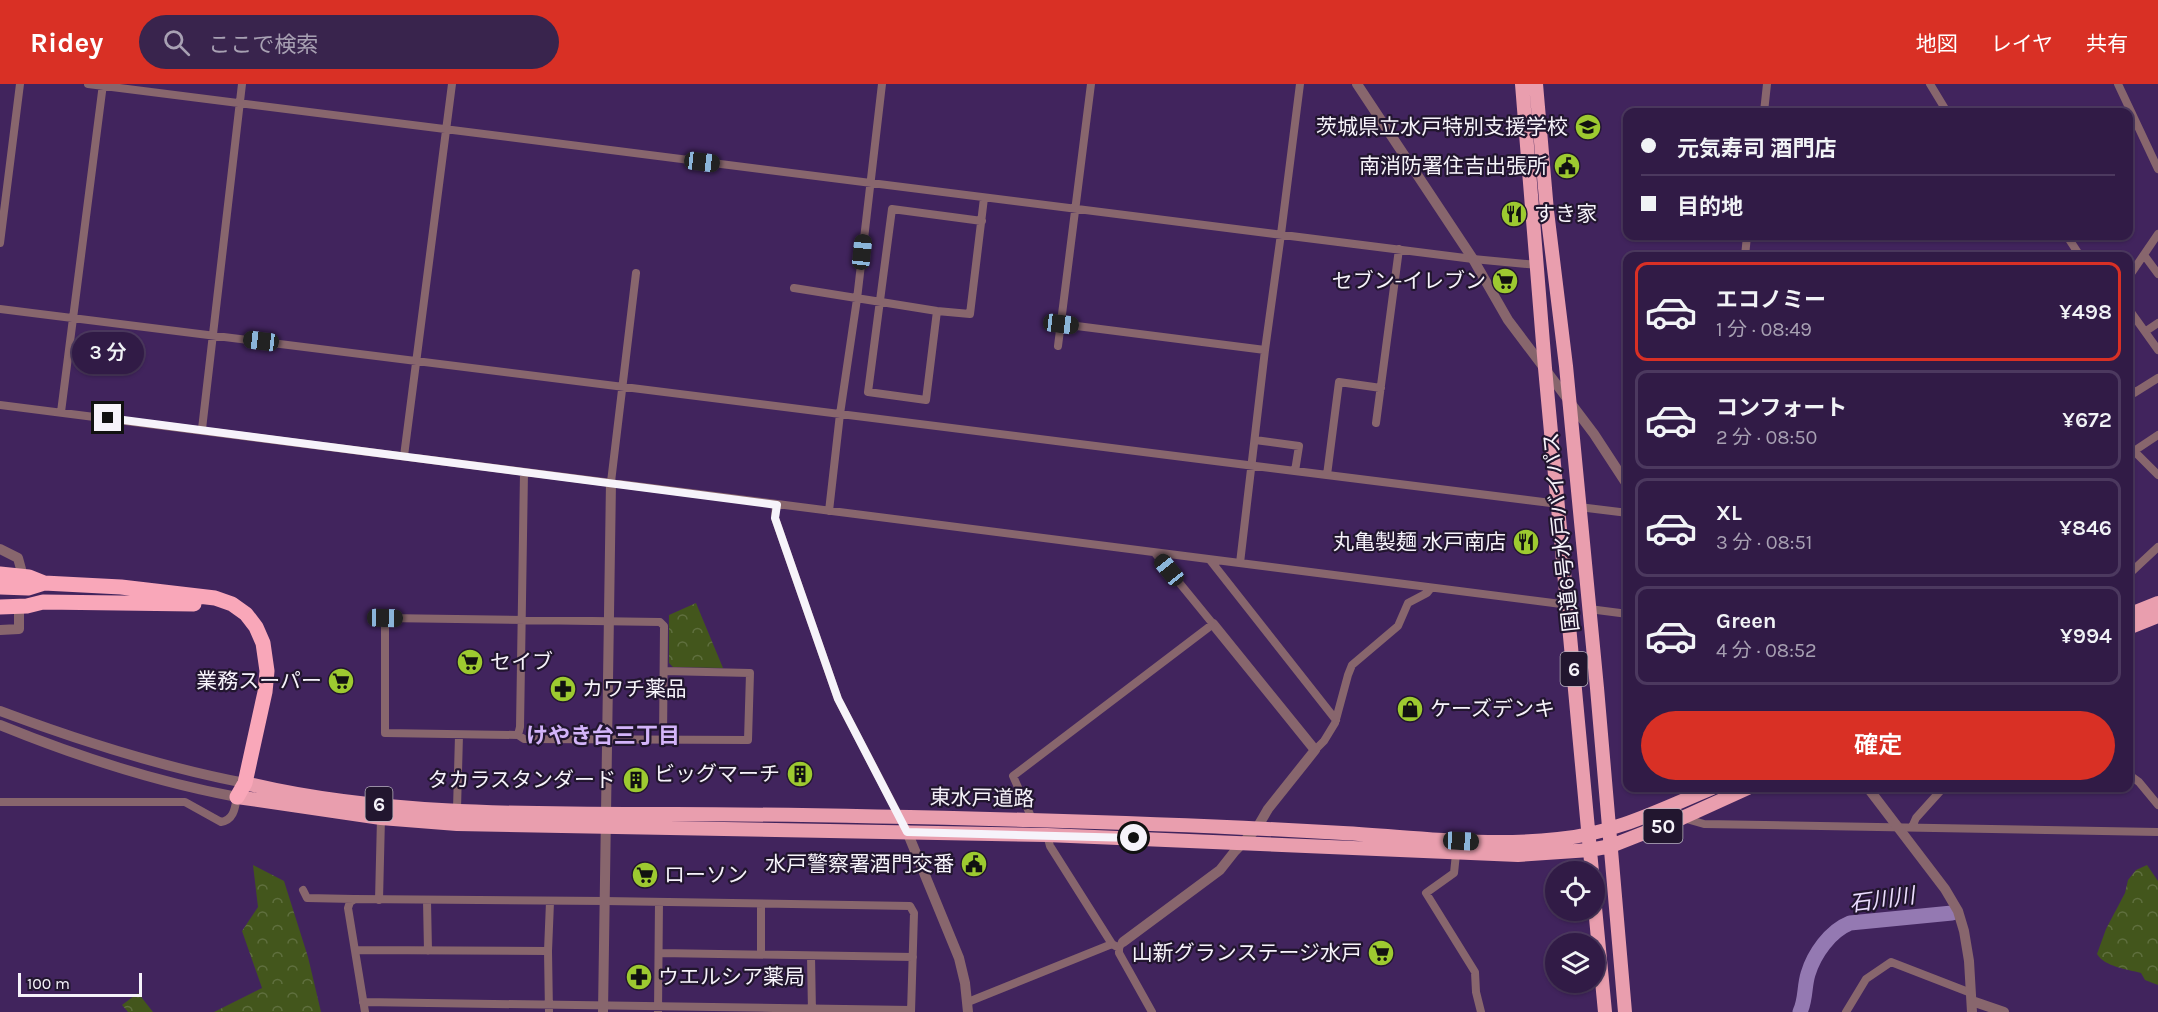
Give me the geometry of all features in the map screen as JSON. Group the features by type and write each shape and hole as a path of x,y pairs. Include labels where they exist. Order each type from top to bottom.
{"highway":[{"name":"国道6号水戸バイパス","path":"1522,84 1545,368 1569,605 1591,861"},
{"name":"国道6号水戸バイパス","path":"1536,84 1547,211 1589,609 1625,1012"},
{"path":"0,574 29,577 44,583 121,587 216,598 232,604 246,614 256,627 263,643 267,670 262,706 239,787"},
{"path":"0,587 28,588 44,583"},
{"path":"0,594 28,595 43,602"},
{"path":"0,607 27,606 43,602 208,604 223,609 238,619 251,634 259,661 239,787"},
{"path":"2133,613 2158,603"},
{"path":"2133,626 2158,616"},
{"name":"東水戸道路","path":"239,787 381,804 606,821 1047,835 1456,854 1527,855 1590,850"},
{"name":"東水戸道路","path":"239,787 381,818 457,824 900,818 1033,820 1257,828 1497,842 1543,841 1610,829"},
{"name":"50","path":"1610,829 1702,792"},
{"name":"50","path":"1590,850 1611,846 1739,792"},
{"path":"1596,921 1605,1012"}],"street":[{"path":"0,243 20,84"},
{"path":"88,84 984,198 1473,259 1538,265"},
{"path":"202,429 242,84"},
{"path":"404,456 452,84"},
{"path":"828,511 857,299 882,84"},
{"path":"1058,346 1091,84"},
{"path":"1240,563 1300,84"},
{"path":"1357,84 1473,259 1508,320 1602,444 1623,478"},
{"path":"1764,108 1767,84"},
{"path":"1930,84 1945,108"},
{"path":"2118,84 2129,108"},
{"path":"61,412 102,85"},
{"path":"2133,116 2158,169"},
{"path":"794,288 970,314 984,198"},
{"path":"937,310 926,400 868,392 892,209 981,221"},
{"path":"2133,271 2158,234"},
{"path":"1376,423 1399,249"},
{"path":"2144,255 2158,274"},
{"path":"603,1008 610,482 636,273"},
{"path":"0,309 1559,504"},
{"path":"2133,314 2158,351"},
{"path":"2146,331 2158,323"},
{"path":"1061,324 1265,350"},
{"path":"2133,392 2158,378"},
{"path":"1327,475 1340,382 1381,388"},
{"path":"0,405 1569,605"},
{"path":"2133,447 2158,435"},
{"path":"1255,440 1299,446 1295,471"},
{"path":"2133,450 2158,476"},
{"path":"518,735 520,727 524,472"},
{"path":"777,505 775,518 838,699 907,832 959,958 968,1007 1118,945 1220,870 1257,828 1268,809 1324,741 1336,720 1352,665 1398,626 1408,603 1427,593 1431,588"},
{"path":"1579,507 1623,512"},
{"path":"2133,570 2158,547"},
{"path":"0,549 18,558 21,569"},
{"path":"1155,553 1315,750"},
{"path":"1210,560 1336,720"},
{"path":"1589,609 1623,613"},
{"path":"0,630 19,629 19,611"},
{"path":"663,740 664,626 660,622 385,618 385,734 518,735 524,739 607,740 663,740 748,740 750,672 664,671"},
{"path":"1033,820 1013,776 1213,624"},
{"path":"0,711 127,756 239,787"},
{"path":"0,725 122,769 208,792 239,787"},
{"path":"457,809 459,735"},
{"path":"2133,778 2158,805"},
{"path":"0,802 185,802 220,822 231,818 234,813 239,787"},
{"path":"1871,792 1945,889 1958,911 1964,931 1972,1002"},
{"path":"1912,827 1916,818 1939,792"},
{"path":"379,900 381,818"},
{"path":"1682,818 1704,824 2158,832"},
{"path":"1047,835 1050,846 1118,945 1119,953 1152,1012"},
{"path":"1456,854 1454,873 1426,893 1475,972 1476,992 1481,1012"},
{"path":"303,890 307,898 910,906 914,913 911,1011 448,1008 363,1002"},
{"path":"355,899 350,902 348,908 365,1012"},
{"path":"428,901 428,951"},
{"path":"549,1008 550,902"},
{"path":"658,1009 659,902"},
{"path":"761,905 761,954"},
{"path":"356,950 548,951"},
{"path":"660,953 913,957"},
{"path":"811,956 812,1010"},
{"path":"1846,1012 1866,979 1891,962 1972,1002 2004,1012"}],"green space":[{"path":"696,603 723,668 673,667 669,663 669,615"},
{"path":"253,865 284,881 308,957 321,1012 214,1012 262,988 242,931 258,907"},
{"path":"2147,865 2158,881 2158,985 2145,980 2141,973 2105,962 2097,954 2106,929 2125,893 2128,880 2136,870"},
{"path":"138,993 153,1012 128,1012 122,1005"}],"waterway":[{"name":"石川川","path":"1800,1012 1808,974 1814,959 1830,937 1843,927 1850,923 1952,913"}],"place":[{"name":"茨城県立水戸特別支援学校","path":"1588,127"},
{"name":"南消防署住吉出張所","path":"1567,166"},
{"name":"すき家","path":"1514,214"},
{"name":"セブン-イレブン","path":"1505,281"},
{"name":"丸亀製麺 水戸南店","path":"1526,542"},
{"name":"セイブ","path":"470,662"},
{"name":"業務スーパー","path":"341,681"},
{"name":"カワチ薬品","path":"563,689"},
{"name":"ケーズデンキ","path":"1410,709"},
{"name":"ビッグマーチ","path":"800,774"},
{"name":"タカラスタンダード","path":"636,780"},
{"name":"水戸警察署酒門交番","path":"974,864"},
{"name":"ローソン","path":"645,875"},
{"name":"山新グランステージ水戸","path":"1381,953"},
{"name":"ウエルシア薬局","path":"639,977"}],"district":[{"name":"けやき台三丁目","path":"603,736"}],"route":[{"path":"108,418 777,505 775,518 838,699 907,832 1134,838"}]}
